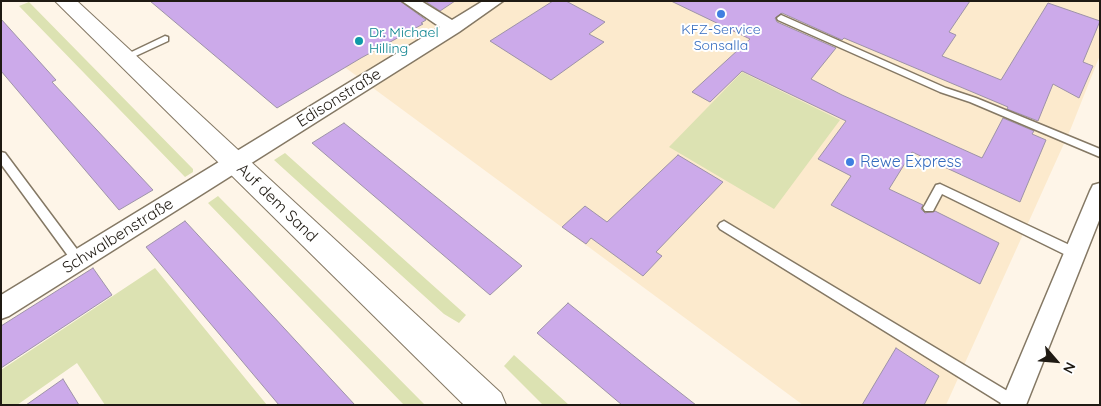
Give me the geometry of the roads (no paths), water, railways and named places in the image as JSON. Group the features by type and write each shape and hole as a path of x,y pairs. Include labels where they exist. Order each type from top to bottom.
{"street":[{"name":"Auf dem Sand","path":"65,1 488,405"},
{"path":"410,1 452,28"},
{"name":"Edisonstraße","path":"235,163 495,1"},
{"name":"Schwalbenstraße","path":"1,308 235,163"},
{"path":"1014,404 1100,191"}],"lane":[{"path":"781,18 943,90 973,100 1100,153"},
{"path":"124,58 165,39"},
{"path":"1,156 78,260"},
{"path":"929,208 940,188 1074,252"},
{"path":"724,226 1014,404"}],"place":[{"name":"KFZ-Service Sonsalla","path":"721,14"},
{"name":"Dr. Michael Hilling","path":"359,41"},
{"name":"Rewe Express","path":"850,162"}]}
